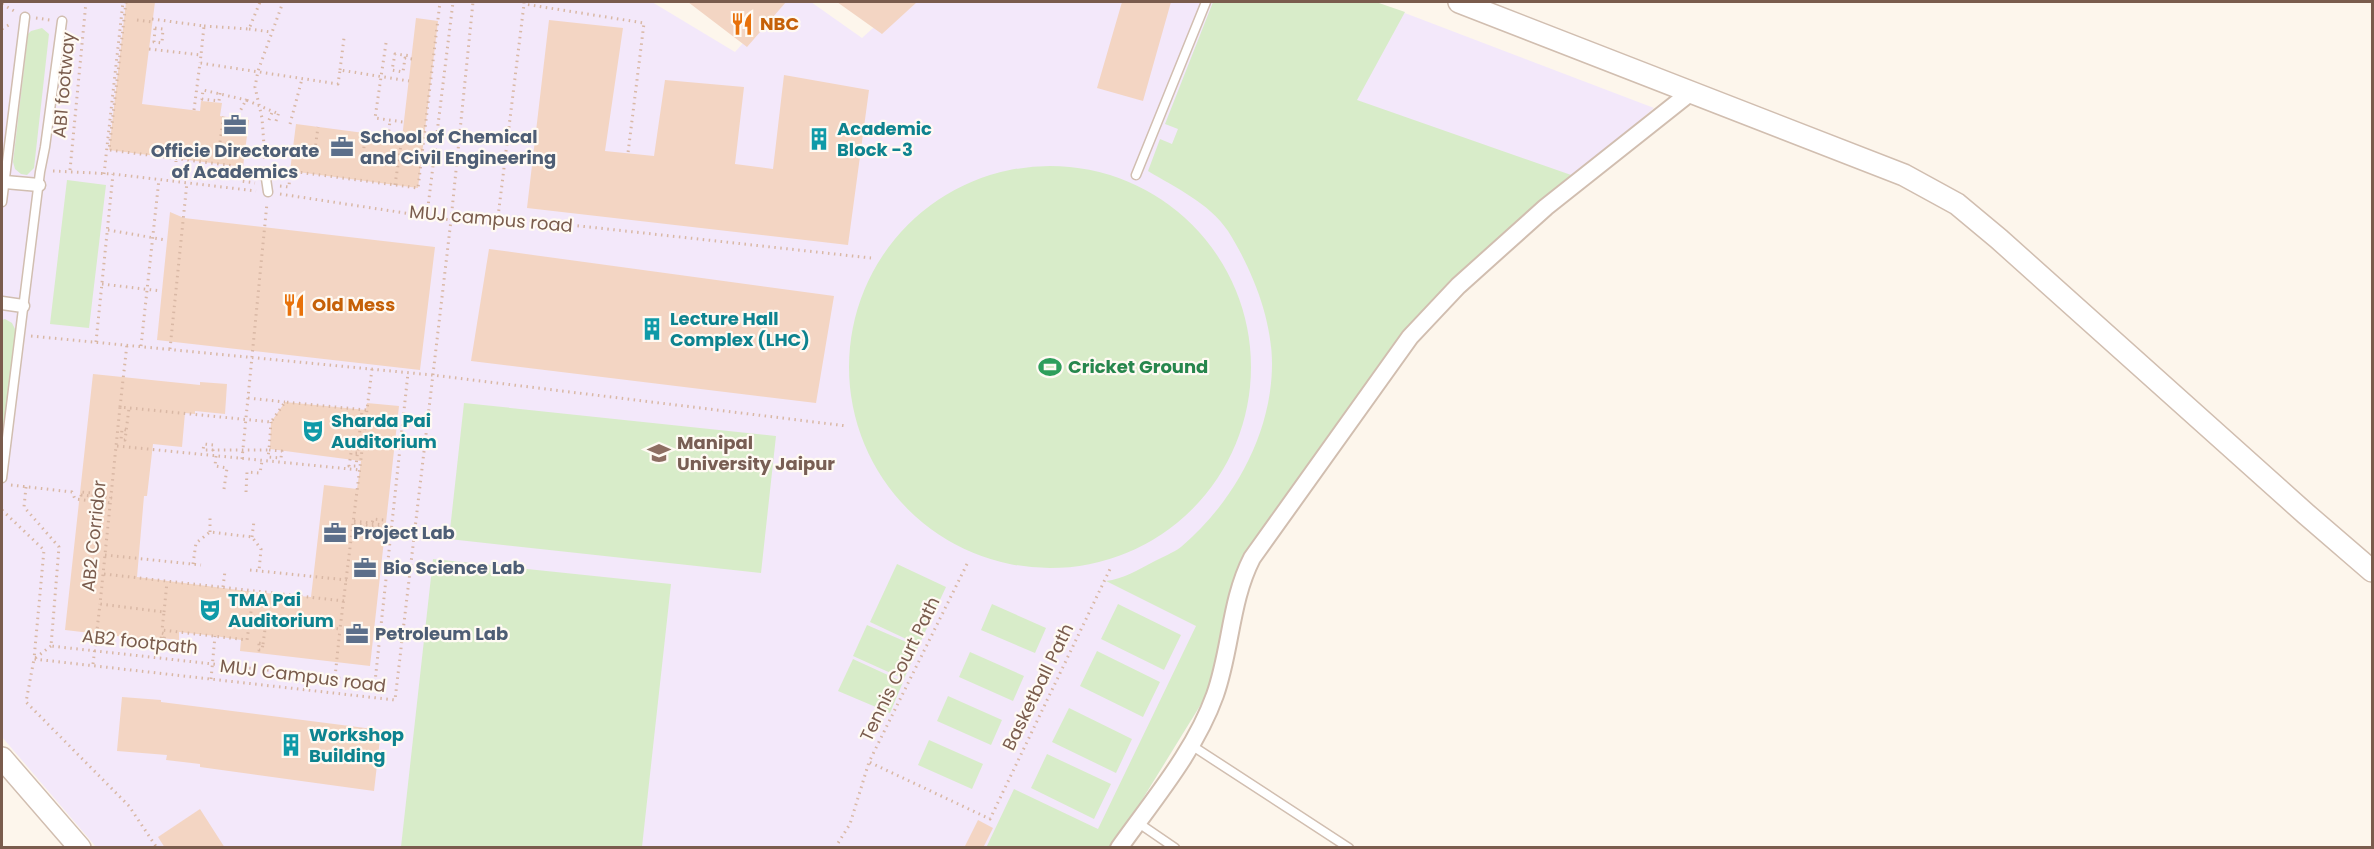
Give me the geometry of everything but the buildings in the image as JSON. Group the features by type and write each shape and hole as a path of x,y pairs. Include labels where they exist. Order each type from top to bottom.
{"street":[{"path":"1459,2 1904,175 1957,204 2373,571"},
{"path":"1119,848 1191,745 1214,697 1223,668 1236,599 1243,576 1252,558 1403,346 1458,286 1546,207 1691,92"},
{"path":"4,182 39,185"},
{"path":"2,303 23,306"},
{"path":"2,758 80,848"}],"lane":[{"path":"1136,175 1206,2"},
{"path":"2,202 25,17"},
{"path":"2,478 40,172 62,21"},
{"path":"266,172 268,188"},
{"path":"1191,745 1349,848"},
{"path":"1137,822 1175,848"}],"path":[{"name":"AB1 footway","path":"70,171 86,2"},
{"path":"104,174 125,2"},
{"path":"125,2 110,150 243,167 241,181 268,188 289,187 290,171 418,188 440,2"},
{"path":"249,29 260,2"},
{"path":"266,172 262,118 255,87 258,71 283,2"},
{"path":"427,215 453,2"},
{"name":"MUJ Campus road","path":"34,659 395,700 451,220 473,2"},
{"path":"498,217 524,3 644,22 628,153"},
{"path":"137,20 272,33"},
{"path":"194,110 204,26"},
{"path":"155,28 163,29 162,43 152,42 155,28"},
{"path":"200,63 338,84 344,38"},
{"path":"386,43 375,118 403,122"},
{"path":"149,49 201,55"},
{"path":"395,54 412,57 405,58 403,72 392,70 395,54"},
{"path":"340,70 409,81"},
{"path":"290,124 302,79"},
{"path":"220,93 219,101 202,99 203,90 220,93 246,100 279,113 276,121"},
{"path":"238,115 248,95"},
{"path":"269,120 273,110"},
{"path":"220,142 224,113"},
{"path":"388,137 390,121"},
{"path":"314,157 318,127"},
{"path":"362,160 366,134"},
{"path":"395,185 402,138"},
{"path":"175,181 176,161"},
{"name":"MUJ campus road","path":"40,172 70,171 113,174 268,188 451,220 498,217 871,258"},
{"path":"96,342 113,174"},
{"path":"141,346 159,179"},
{"path":"170,349 187,182"},
{"path":"242,459 268,188"},
{"path":"108,230 166,240"},
{"path":"102,284 161,291"},
{"path":"20,335 432,375 847,426"},
{"name":"AB2 Corridor","path":"127,344 100,604 164,612"},
{"path":"335,677 360,470 364,410 372,369"},
{"name":"AB2 footpath","path":"51,646 375,682 408,373"},
{"path":"248,398 364,410"},
{"path":"213,451 269,450 282,451 281,458 268,457 269,450 271,422 285,402"},
{"path":"120,407 271,422"},
{"path":"126,430 129,407"},
{"path":"119,423 127,423"},
{"path":"350,445 361,446"},
{"path":"117,446 360,470"},
{"path":"357,453 351,453 350,466 356,466 357,453 361,446"},
{"path":"216,456 215,466 227,468 224,489"},
{"path":"246,492 247,472 260,473 262,461"},
{"path":"34,659 51,646 58,547 24,507 26,487 72,492 75,499 112,501"},
{"path":"93,496 112,501"},
{"path":"2,510 44,550 34,659 26,702 129,806 156,848"},
{"path":"210,517 210,532"},
{"path":"254,521 252,537 261,549 259,571"},
{"path":"354,523 414,531"},
{"path":"354,523 372,524"},
{"path":"193,564 196,543 210,532 252,537"},
{"path":"105,555 201,565"},
{"name":"Tennis Court Path","path":"967,564 869,762 990,819"},
{"name":"Basketball Path","path":"990,819 1111,567"},
{"path":"250,570 346,580"},
{"path":"223,588 225,571"},
{"path":"103,574 344,601"},
{"path":"167,582 162,630 165,632 247,640 254,591"},
{"path":"93,665 100,604"},
{"path":"165,604 172,604"},
{"path":"250,619 340,629"},
{"path":"263,644 266,621"},
{"path":"211,679 215,636"},
{"path":"835,848 850,824 869,762"}],"shaded area":[{"name":"Manipal University Jaipur","path":"2,2 652,2 735,52 780,2 811,2 862,38 902,2 1376,2 1654,108 1486,254 1395,342 1239,564 1206,696 1113,847 96,847 2,737"}],"green space":[{"path":"1213,2 1376,2 1405,12 1357,100 1574,176 1486,254 1395,342 1239,564 1206,696 1113,847 986,848 1014,789 1098,829 1196,626 1106,581 1130,574 1175,551 1200,529 1233,488 1257,441 1265,416 1270,390 1271,347 1259,295 1245,261 1228,231 1211,212 1148,171 1160,139 1172,144 1178,129 1165,124"},
{"path":"42,28 49,34 34,168 27,175 15,169 13,162 28,34"},
{"name":"Cricket Ground","path":"1050,166 1089,170 1127,181 1162,200 1192,225 1217,255 1236,290 1247,328 1251,367 1247,406 1236,444 1217,479 1192,509 1162,534 1127,553 1089,564 1050,568 1011,564 973,553 938,534 908,509 883,479 864,444 853,406 849,367 853,328 864,290 883,255 908,225 938,200 973,181 1011,170"},
{"path":"67,180 106,185 89,328 50,324"},
{"path":"5,319 12,323 16,331 2,446 2,320"},
{"path":"464,403 776,436 761,573 449,539"},
{"path":"433,559 671,584 642,847 401,847"},
{"path":"897,564 946,587 919,645 870,622"},
{"path":"992,604 1046,628 1035,653 981,630"},
{"path":"1118,604 1181,635 1164,670 1101,639"},
{"path":"867,625 918,647 904,679 853,656"},
{"path":"1097,651 1160,682 1143,717 1080,686"},
{"path":"970,652 1024,676 1013,701 959,677"},
{"path":"853,659 903,682 890,713 838,691"},
{"path":"948,696 1002,720 991,745 937,721"},
{"path":"1069,708 1132,739 1116,773 1052,742"},
{"path":"929,740 983,764 972,789 918,765"},
{"path":"1047,754 1111,784 1094,819 1031,788"}],"place":[{"name":"NBC","path":"742,24"},
{"name":"Officie Directorate of Academics","path":"235,125"},
{"name":"Academic Block -3","path":"819,139"},
{"name":"School of Chemical and Civil Engineering","path":"342,147"},
{"name":"Old Mess","path":"294,305"},
{"name":"Lecture Hall Complex (LHC)","path":"652,329"},
{"name":"Cricket Ground","path":"1050,367"},
{"name":"Sharda Pai Auditorium","path":"313,431"},
{"name":"Manipal University Jaipur","path":"659,453"},
{"name":"Project Lab","path":"335,533"},
{"name":"Bio Science Lab","path":"365,568"},
{"name":"TMA Pai Auditorium","path":"210,610"},
{"name":"Petroleum Lab","path":"357,634"},
{"name":"Workshop Building","path":"291,745"}]}
